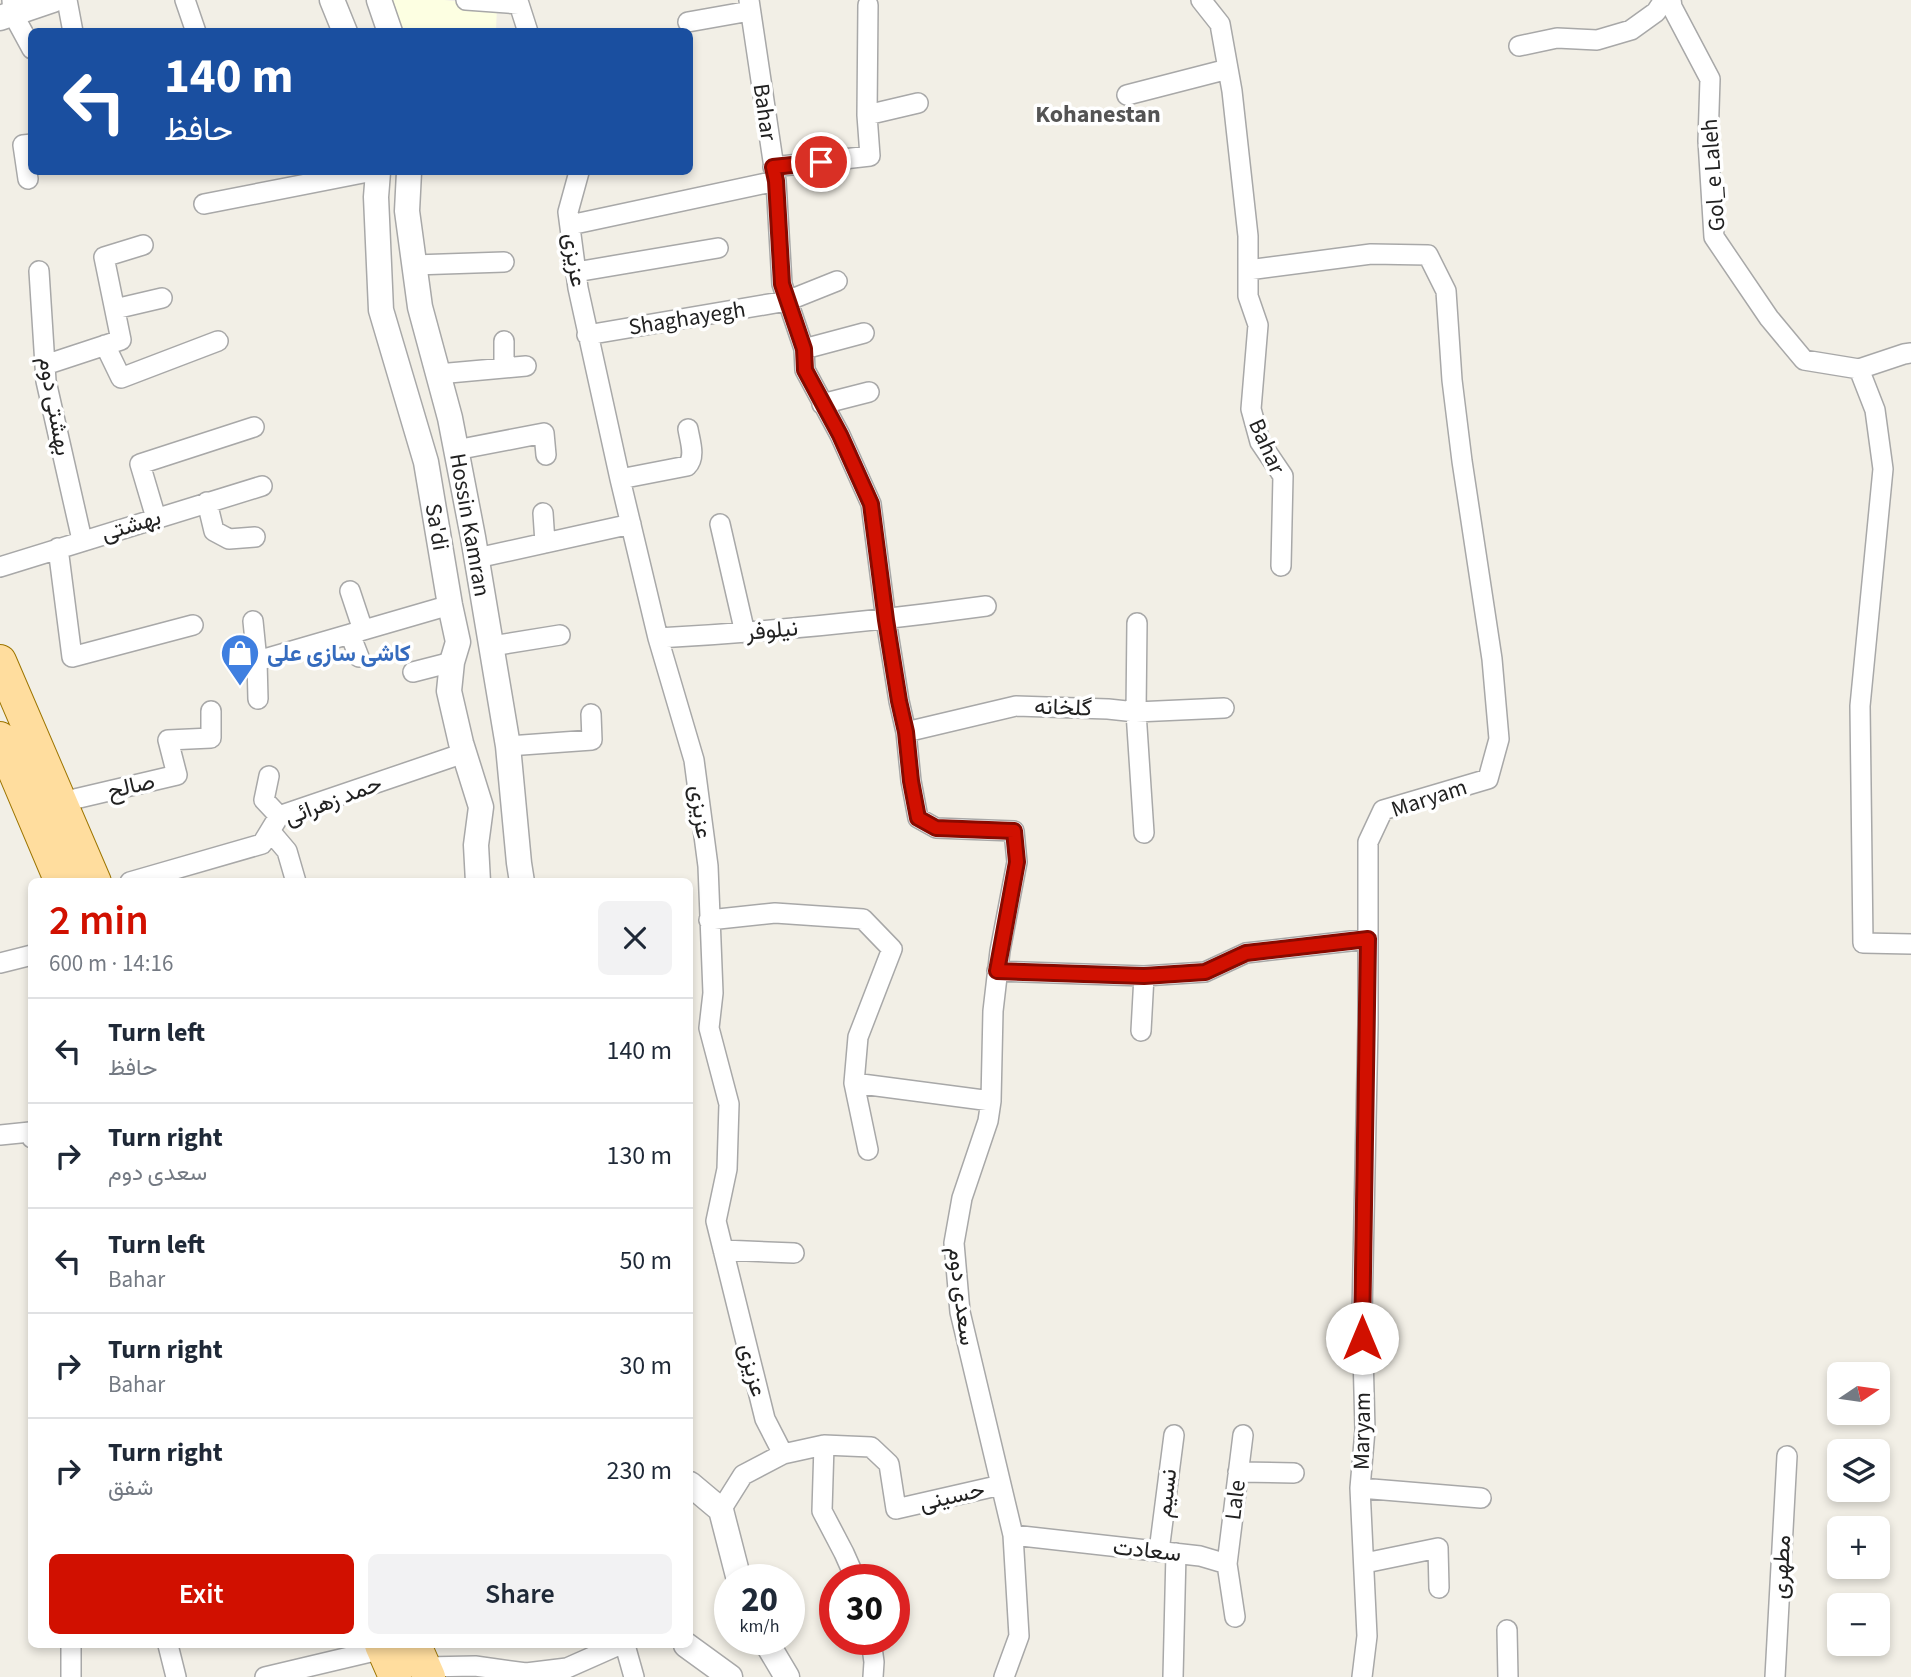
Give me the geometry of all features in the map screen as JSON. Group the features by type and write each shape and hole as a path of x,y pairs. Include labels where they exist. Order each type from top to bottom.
{"main road":[{"path":"0,661 93,878"},
{"path":"0,738 59,878"}],"street":[{"path":"28,42 8,10 53,0"},
{"path":"67,0 72,28"},
{"path":"185,0 194,28"},
{"path":"332,0 343,28"},
{"path":"379,0 389,28"},
{"path":"466,0 519,4 527,28"},
{"name":"Bahar","path":"1201,0 1220,24 1228,69 1248,236 1248,296 1258,325 1251,409 1260,442 1283,476 1281,566"},
{"path":"1519,46 1557,38 1597,40 1631,30 1656,12 1664,0"},
{"name":"Gol_e Laleh","path":"1671,0 1710,79 1708,141 1714,237 1769,318 1804,360 1859,369"},
{"path":"570,225 775,174 870,156 867,115 868,5"},
{"path":"688,22 749,6"},
{"name":"Bahar","path":"749,6 775,174 782,284 804,349 805,370 840,435 871,504 886,620 918,818 936,828 1014,831"},
{"path":"1127,95 1228,69"},
{"path":"867,115 918,103"},
{"path":"28,144 23,145 28,179"},
{"path":"204,204 353,175"},
{"name":"Sa'di","path":"378,175 376,197 381,310 426,462 458,642 452,662 449,691 481,807 476,845 478,878"},
{"name":"Hossin Kamran","path":"409,175 407,211 420,307 450,418 477,558 508,746 521,878"},
{"name":"عزیزی","path":"578,175 568,212 587,335 658,638 694,760 708,866 713,993 709,1028 729,1104 727,1169 716,1221 765,1419 783,1454"},
{"path":"45,365 121,340 104,257 143,245"},
{"path":"576,272 718,248"},
{"name":"Maryam","path":"1248,270 1371,254 1428,255 1446,292 1452,380 1492,659 1499,739 1488,779 1383,810 1368,842 1368,1036 1362,1314 1365,1430 1360,1488 1367,1636 1362,1677"},
{"path":"414,265 504,262"},
{"name":"بهشتی دوم","path":"39,271 46,381 82,540"},
{"name":"Shaghayegh","path":"587,335 787,301 837,281"},
{"path":"115,309 162,298"},
{"path":"804,349 864,333"},
{"path":"105,345 121,378 218,341"},
{"path":"504,341 504,368"},
{"path":"1911,353 1859,369 1875,410 1884,469 1860,706 1863,943 1911,944"},
{"path":"438,374 526,366"},
{"path":"822,404 869,392"},
{"path":"156,518 140,464 254,427"},
{"path":"620,479 687,466 692,457 688,429"},
{"path":"456,450 544,433 546,455"},
{"name":"بهشتی","path":"0,566 262,486"},
{"path":"207,502 214,531 229,540 255,537"},
{"path":"543,513 545,542"},
{"path":"477,558 631,524"},
{"path":"720,524 745,633"},
{"path":"58,548 72,657 193,625"},
{"path":"350,592 359,657"},
{"path":"257,661 450,604"},
{"name":"نیلوفر","path":"658,638 886,620 986,606"},
{"path":"253,621 258,699"},
{"path":"1137,623 1136,712 1144,833"},
{"path":"492,646 560,635"},
{"path":"413,672 452,662"},
{"name":"گلخانه","path":"906,732 1016,706 1136,712 1224,708"},
{"name":"صالح","path":"62,802 177,775 168,740 211,738 211,711"},
{"path":"508,746 592,740 591,714"},
{"name":"حمد زهرائی","path":"144,878 262,844 274,823 464,753"},
{"path":"269,776 264,800 287,851 295,878"},
{"name":"سعدی دوم","path":"1004,1677 1018,1636 1013,1535 960,1312 954,1243 962,1198 988,1121 991,1101 993,1011 997,971 1017,862 1014,831"},
{"path":"709,920 775,913 863,919 892,949 858,1037 854,1083 868,1150"},
{"path":"997,971 1144,976 1205,972 1246,953 1368,939"},
{"path":"0,963 28,956"},
{"path":"1141,1031 1144,976"},
{"path":"854,1083 991,1101"},
{"path":"0,1135 28,1135"},
{"path":"723,1250 794,1253"},
{"name":"نسیم","path":"1173,1677 1168,1552 1174,1435"},
{"name":"Lale","path":"1227,1564 1242,1435"},
{"path":"824,1445 822,1511 849,1564"},
{"name":"حسینی","path":"721,1510 743,1475 783,1454 824,1445 871,1447 889,1464 896,1509 1001,1485"},
{"name":"مطهری","path":"1775,1677 1787,1456"},
{"path":"1238,1472 1294,1473"},
{"path":"693,1487 721,1510 734,1564"},
{"path":"1360,1488 1481,1498"},
{"name":"سعادت","path":"1013,1535 1200,1556 1227,1564"},
{"path":"1365,1563 1438,1548 1439,1587"},
{"path":"1227,1564 1235,1617"},
{"path":"1507,1630 1508,1677"},
{"path":"71,1648 71,1677"},
{"path":"169,1648 176,1677"},
{"path":"423,1663 475,1665 526,1673 567,1668 612,1648"},
{"path":"626,1648 634,1677"},
{"path":"690,1648 730,1677"},
{"path":"774,1655 787,1677"},
{"path":"873,1655 873,1677"},
{"path":"265,1677 386,1657"}],"shaded area":[{"path":"384,0 444,0 497,6 496,28 394,28"}],"place":[{"name":"کاشی سازی علی","path":"240,687"}],"district":[{"name":"Kohanestan","path":"1098,114"}],"route":[{"path":"821,162 773,167 782,284 804,349 805,370 840,435 871,504 886,620 918,818 936,828 1014,831 1017,862 997,971 1144,976 1205,972 1246,953 1368,939 1362,1338"}]}
